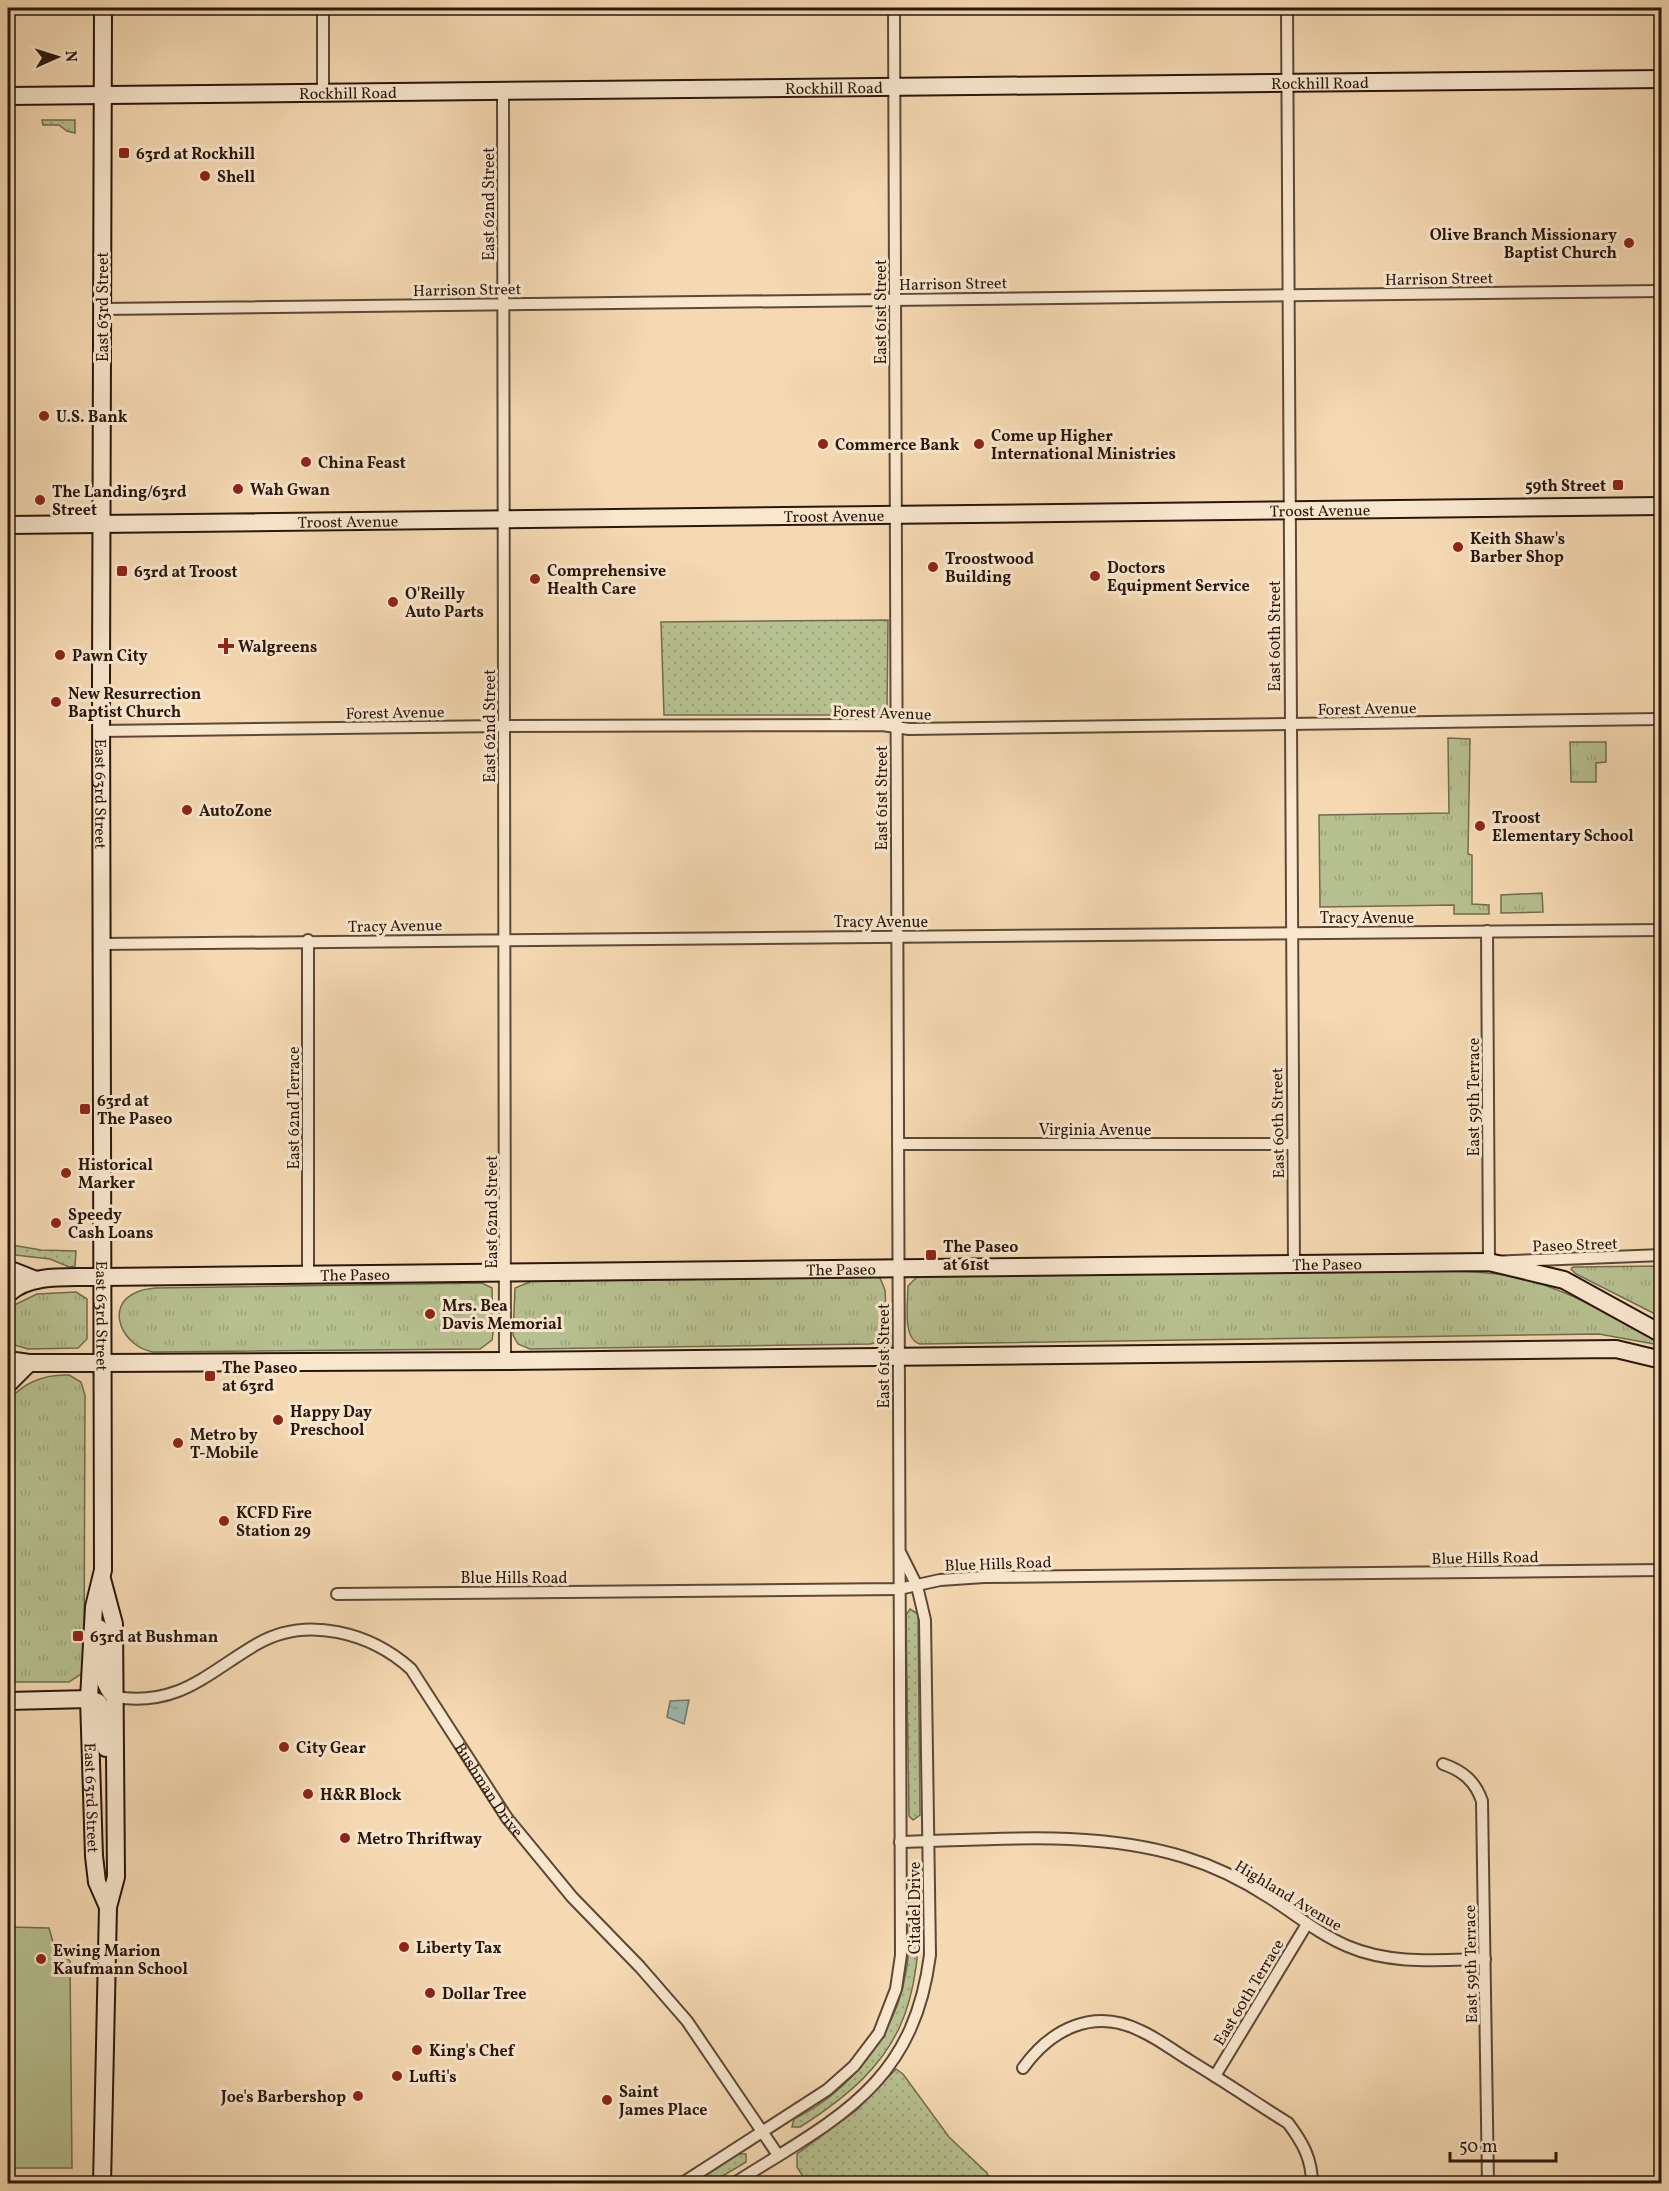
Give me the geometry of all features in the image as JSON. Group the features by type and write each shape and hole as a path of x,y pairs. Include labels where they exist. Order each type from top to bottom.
{"main road":[{"name":"East 63rd Street","path":"102,2184 108,1907 116,1877 114,1624 102,1579 100,524 103,8"},
{"name":"Rockhill Road","path":"8,96 1662,79"},
{"name":"Troost Avenue","path":"8,525 895,513 1662,506"},
{"name":"The Paseo","path":"8,1294 15,1286 36,1280 102,1277 1489,1262 1564,1280 1662,1334"},
{"path":"8,1269 36,1280"},
{"path":"8,1360 29,1363 505,1361 1616,1349 1662,1360"},
{"path":"8,1384 29,1363"},
{"name":"East 63rd Street","path":"102,1579 94,1607 89,1700 94,1856 97,1882 108,1907"},
{"path":"94,1607 103,1649 102,1676 106,1689 115,1697"},
{"path":"8,1701 89,1700 98,1702 102,1709 108,1763 116,1796"}],"street":[{"path":"323,8 323,93"},
{"name":"East 61st Street","path":"894,8 899,1589"},
{"name":"East 60th Street","path":"1287,8 1290,933 1294,1265"},
{"name":"East 62nd Street","path":"503,91 505,1361"},
{"name":"Harrison Street","path":"102,309 895,298 1662,291"},
{"name":"Forest Avenue","path":"101,731 504,726 882,725 896,727 1289,724 1662,719"},
{"name":"Tracy Avenue","path":"101,944 505,938 1662,930"},
{"name":"East 59th Terrace","path":"1487,931 1489,1262"},
{"name":"East 62nd Terrace","path":"308,940 308,1275"},
{"name":"Virginia Avenue","path":"898,1144 1293,1144"},
{"name":"Paseo Street","path":"1489,1262 1662,1255"},
{"name":"Citadel Drive","path":"733,2184 862,2098 882,2077 909,2035 926,1988 930,1955 925,1620 917,1586 899,1550"},
{"name":"Blue Hills Road","path":"337,1594 899,1589 940,1580 984,1577 1662,1570"},
{"name":"Citadel Drive","path":"681,2184 828,2090 854,2067 879,2033 896,1989 901,1955 899,1589"},
{"name":"Bushman Drive","path":"115,1697 154,1698 187,1689 259,1642 297,1631 320,1630 346,1634 379,1645 394,1654 411,1669 507,1818 572,1897 640,1967 687,2021 728,2078 778,2155"},
{"name":"East 59th Terrace","path":"1443,1764 1458,1769 1470,1779 1482,1801 1488,2184"},
{"name":"Highland Avenue","path":"900,1842 1082,1839 1149,1847 1187,1858 1230,1876 1347,1946 1385,1958 1414,1961 1485,1959"},
{"name":"East 60th Terrace","path":"1215,2076 1307,1923"},
{"path":"1023,2068 1037,2048 1056,2033 1079,2024 1104,2021 1140,2030 1288,2123 1304,2144 1312,2169 1312,2184"}],"green space":[{"path":"42,120 75,120 75,133 59,125 43,125"},
{"path":"888,620 887,711 881,715 664,715 661,622"},
{"path":"1448,738 1470,739 1468,854 1472,855 1472,904 1489,905 1489,914 1454,914 1454,905 1320,907 1319,815 1449,813"},
{"path":"1570,742 1606,742 1606,762 1596,763 1596,782 1571,782"},
{"path":"1542,893 1543,912 1501,913 1501,895"},
{"path":"8,1246 41,1250 76,1251 75,1266 69,1267 50,1259 15,1255"},
{"path":"1661,1266 1661,1317 1576,1274 1571,1269 1573,1267"},
{"path":"1409,1271 1493,1274 1539,1283 1574,1297 1660,1340 1659,1345 1599,1334 920,1344 914,1341 907,1320 908,1286 917,1277"},
{"path":"880,1278 885,1290 887,1332 879,1342 870,1344 530,1349 518,1344 513,1335 515,1288 532,1281"},
{"path":"482,1283 492,1288 493,1333 492,1340 480,1349 153,1352 142,1349 126,1335 119,1316 121,1307 127,1298 139,1291 155,1288"},
{"path":"76,1292 87,1299 87,1339 78,1348 28,1349 8,1343 8,1308 37,1294"},
{"path":"69,1375 81,1382 85,1395 84,1667 81,1674 69,1682 8,1682 8,1401 14,1394 35,1380"},
{"path":"910,1609 918,1614 920,1815 913,1820 909,1816 906,1615"},
{"path":"915,1883 920,1890 916,1968 909,2000 899,2028 884,2054 863,2079 835,2103 800,2127 792,2127 794,2119 834,2093 851,2077 881,2039 901,1995 908,1962 909,1889"},
{"path":"8,1927 49,1928 55,1949 70,1961 72,2168 8,2168"},
{"path":"896,2069 903,2074 949,2137 987,2173 991,2183 807,2183 797,2167 797,2154 857,2110"},
{"path":"738,2154 746,2154 746,2162 711,2183 692,2183"}],"water":[{"path":"689,1700 684,1724 667,1717 670,1701"}],"place":[{"name":"63rd at Rockhill","path":"124,153"},
{"name":"Shell","path":"205,176"},
{"name":"Olive Branch Missionary Baptist Church","path":"1629,243"},
{"name":"U.S. Bank","path":"44,416"},
{"name":"Commerce Bank","path":"823,444"},
{"name":"Come up Higher International Ministries","path":"979,444"},
{"name":"China Feast","path":"306,462"},
{"name":"59th Street","path":"1618,485"},
{"name":"Wah Gwan","path":"238,489"},
{"name":"The Landing/63rd Street","path":"40,500"},
{"name":"Keith Shaw's Barber Shop","path":"1458,547"},
{"name":"Troostwood Building","path":"933,567"},
{"name":"63rd at Troost","path":"122,571"},
{"name":"Doctors Equipment Service","path":"1095,576"},
{"name":"Comprehensive Health Care","path":"535,579"},
{"name":"O'Reilly Auto Parts","path":"393,602"},
{"name":"Walgreens","path":"226,646"},
{"name":"Pawn City","path":"60,655"},
{"name":"New Resurrection Baptist Church","path":"56,702"},
{"name":"AutoZone","path":"187,810"},
{"name":"Troost Elementary School","path":"1480,826"},
{"name":"63rd at The Paseo","path":"85,1109"},
{"name":"Historical Marker","path":"66,1173"},
{"name":"Speedy Cash Loans","path":"56,1223"},
{"name":"The Paseo at 61st","path":"931,1255"},
{"name":"Mrs. Bea Davis Memorial","path":"430,1314"},
{"name":"The Paseo at 63rd","path":"210,1376"},
{"name":"Happy Day Preschool","path":"278,1420"},
{"name":"Metro by T-Mobile","path":"178,1443"},
{"name":"KCFD Fire Station 29","path":"224,1521"},
{"name":"63rd at Bushman","path":"78,1636"},
{"name":"City Gear","path":"284,1747"},
{"name":"H&R Block","path":"308,1794"},
{"name":"Metro Thriftway","path":"345,1838"},
{"name":"Liberty Tax","path":"404,1947"},
{"name":"Ewing Marion Kaufmann School","path":"41,1959"},
{"name":"Dollar Tree","path":"430,1993"},
{"name":"King's Chef","path":"417,2050"},
{"name":"Lufti's","path":"397,2076"},
{"name":"Joe's Barbershop","path":"358,2096"},
{"name":"Saint James Place","path":"607,2100"}]}
